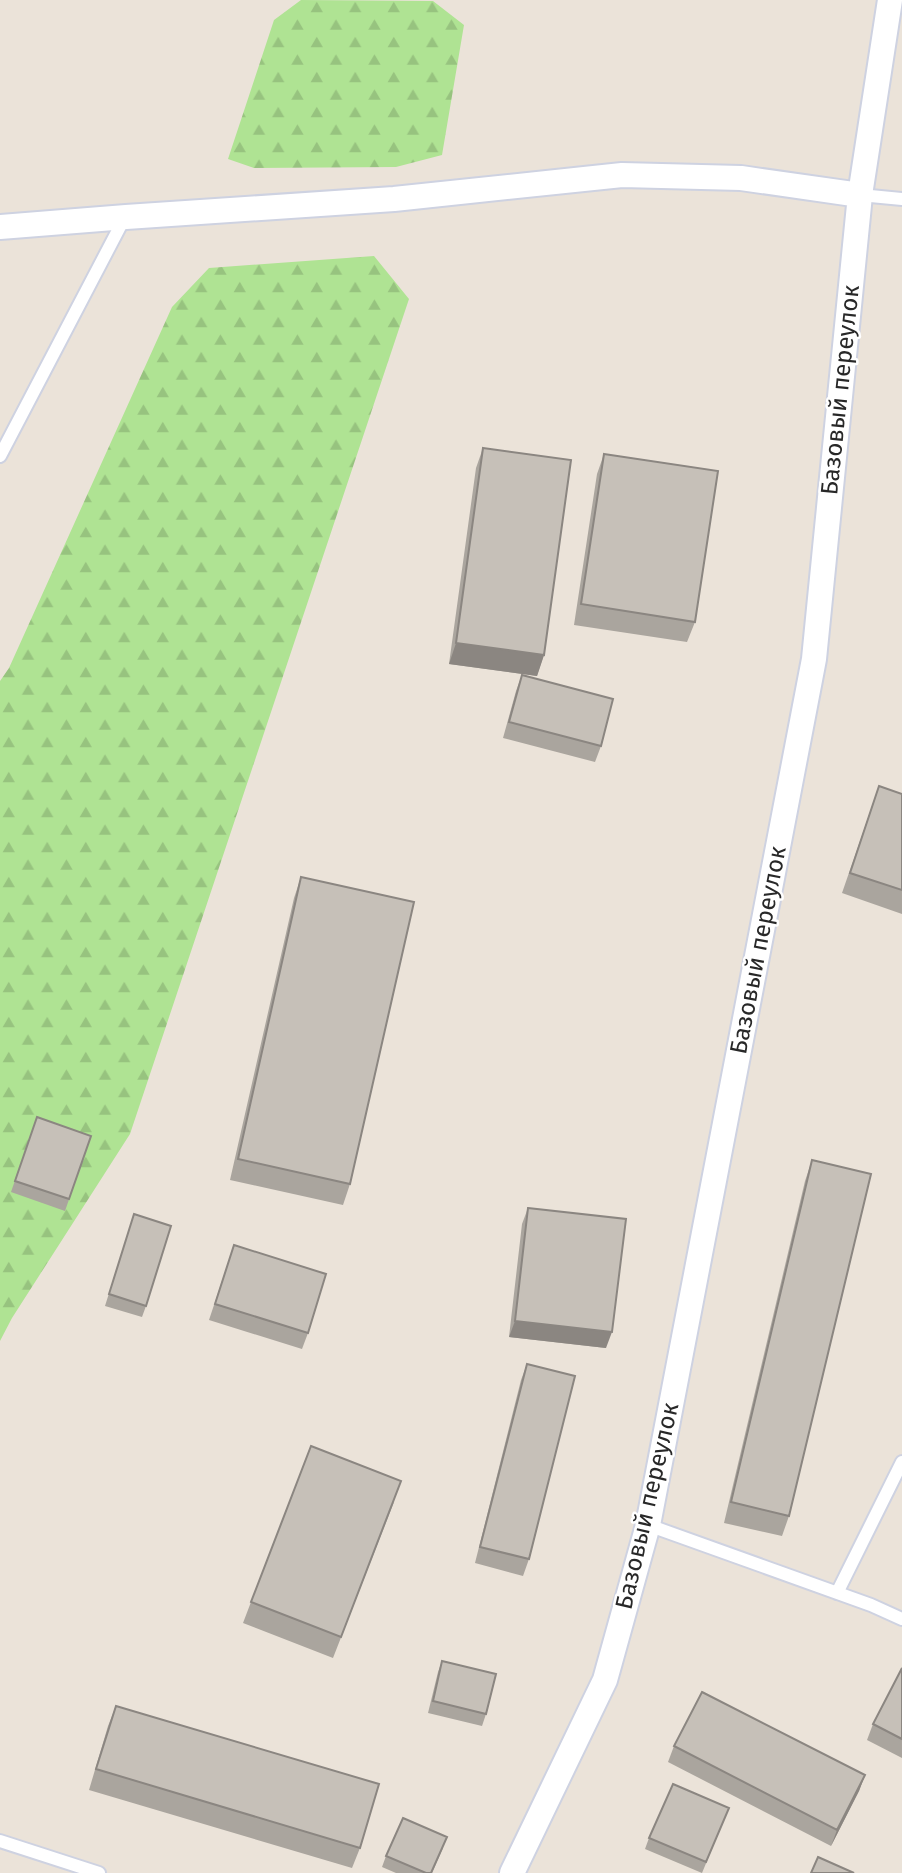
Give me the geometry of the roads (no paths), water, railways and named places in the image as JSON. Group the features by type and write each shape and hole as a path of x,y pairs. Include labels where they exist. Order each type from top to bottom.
{"street":[{"name":"Базовый переулок","path":"512,1873 605,1680 648,1525 814,659 860,195 890,0"},
{"path":"0,227 125,216 394,199 622,175 741,178 860,195"}],"lane":[{"path":"860,195 902,200"},
{"path":"0,456 125,216"},
{"path":"837,1593 902,1462"},
{"path":"648,1525 871,1605 902,1619"},
{"path":"0,1841 99,1873"}]}
